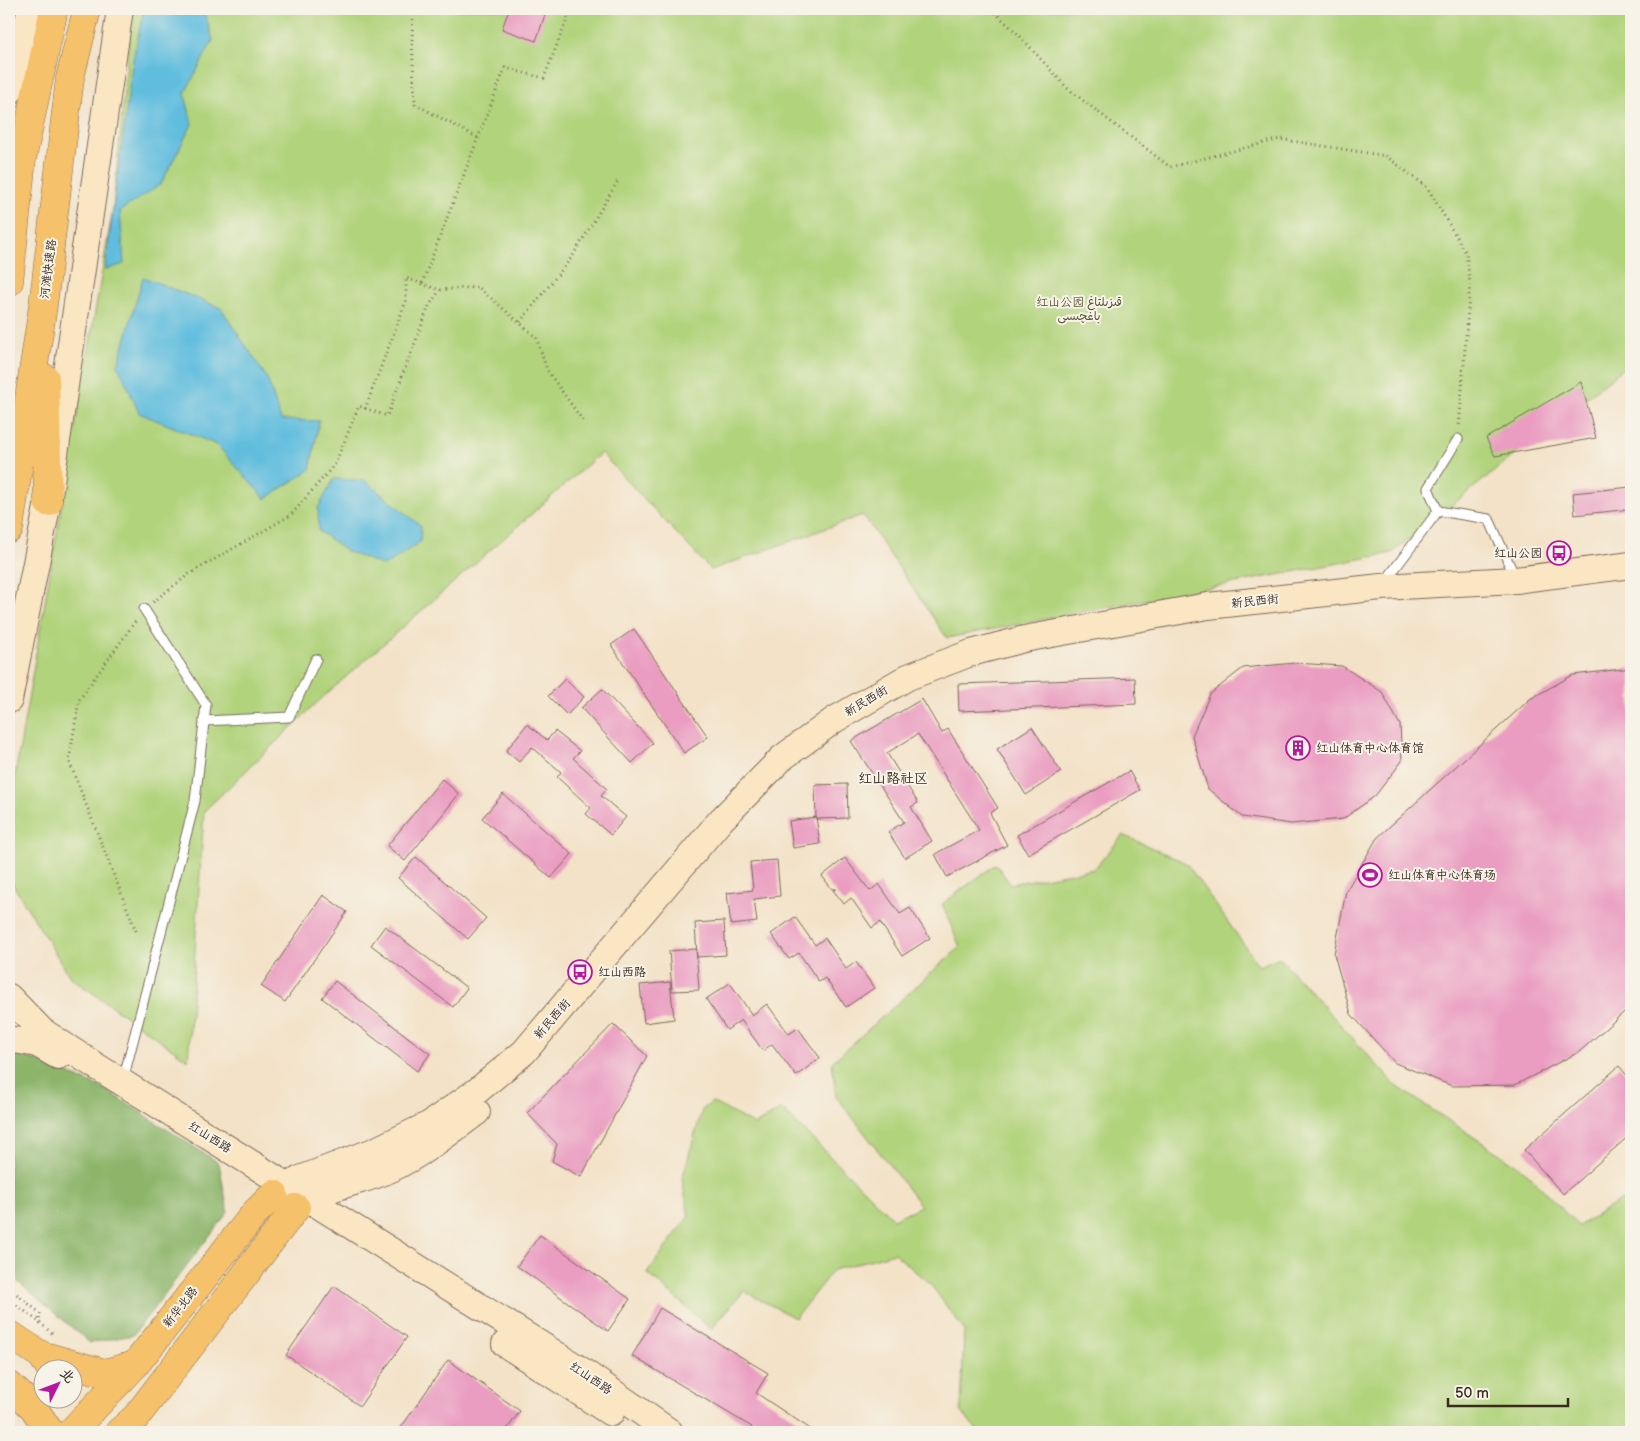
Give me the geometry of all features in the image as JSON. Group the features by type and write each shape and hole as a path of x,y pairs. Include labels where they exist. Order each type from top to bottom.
{"main road":[{"path":"9,70 18,9"},
{"path":"9,92 31,9"},
{"path":"9,204 22,159 54,9"},
{"name":"河滩快速路","path":"9,529 43,306 70,78 87,9"},
{"path":"9,700 48,502 120,9"},
{"path":"9,282 22,159"},
{"path":"43,306 48,502"},
{"name":"新民西街","path":"291,1196 374,1150 430,1124 478,1091 524,1052 720,821 782,758 834,720 908,677 971,652 1024,640 1208,606 1381,587 1516,580 1631,566"},
{"name":"新民西街","path":"291,1196 390,1170 435,1143 480,1110 524,1072 711,856 782,781 805,760 846,730 891,703 950,674 1013,656 1172,628 1374,600 1521,593 1631,580"},
{"name":"红山西路","path":"9,997 42,1030 641,1432"},
{"name":"红山西路","path":"9,1039 37,1044 45,1048 212,1151 291,1196 578,1368 670,1432"},
{"path":"119,1432 136,1417 153,1394 291,1196"},
{"name":"新华北路","path":"79,1420 134,1365 254,1213 291,1196"},
{"path":"9,1334 47,1358"},
{"path":"82,1369 104,1373 134,1365"},
{"path":"9,1385 33,1407 50,1432"},
{"path":"150,1432 153,1394"}],"lane":[{"path":"1438,511 1428,488 1458,439"},
{"path":"1438,511 1489,519 1516,580"},
{"path":"1381,587 1438,511"},
{"path":"122,1082 195,801 206,705 144,610"},
{"path":"204,721 289,717 316,659"}],"path":[{"path":"413,9 412,42 415,104 478,138"},
{"path":"422,283 505,68 544,78 571,9"},
{"path":"991,9 1019,35 1067,88 1170,168 1280,139 1386,156 1427,188 1466,253 1470,283 1458,439"},
{"path":"520,322 572,257 618,181"},
{"path":"365,409 406,300 406,278 440,290 478,287 536,337 547,370 583,421"},
{"path":"136,932 69,761 80,700 144,610 189,574 291,515 336,464 359,406 387,416 429,306 440,290"},
{"path":"9,1288 40,1313 39,1322"},
{"path":"9,1299 68,1347 59,1358"}],"green space":[{"name":"红山公园 قىزىلتاغ باغچىسى","path":"132,9 1631,9 1631,362 1392,553 947,638 863,515 711,570 601,453 323,697 204,811 188,1060 70,977 9,878 9,810 113,208"},
{"path":"1123,835 1186,863 1259,966 1279,957 1396,1086 1524,1170 1578,1226 1625,1198 1631,1204 1631,1432 979,1432 961,1412 964,1330 931,1285 894,1253 833,1270 795,1318 744,1291 711,1329 647,1273 689,1216 682,1179 702,1110 712,1102 755,1125 782,1109 893,1219 921,1206 836,1096 832,1062 960,947 942,904 996,864 1010,884 1094,869"},
{"path":"9,1050 103,1088 219,1163 228,1212 133,1335 90,1343 9,1274"}],"water":[{"path":"144,9 203,9 213,40 185,93 192,124 161,184 120,211 124,264 105,270 133,59"},
{"path":"143,277 221,308 267,378 281,420 319,421 310,470 265,499 217,445 139,413 118,365"},
{"path":"334,479 364,480 421,526 420,542 384,566 346,551 319,531 318,508"}],"building":[{"path":"509,9 547,9 536,41 502,29"},
{"path":"1581,382 1596,438 1495,456 1486,438"},
{"path":"1631,487 1631,509 1575,515 1573,493"},
{"path":"634,629 708,737 684,753 611,645"},
{"name":"红山体育中心体育馆","path":"1295,663 1342,666 1382,692 1400,725 1402,761 1375,796 1343,819 1291,824 1242,817 1208,789 1192,736 1210,694 1243,668"},
{"path":"1631,668 1631,1006 1579,1052 1515,1085 1452,1086 1395,1063 1351,1014 1334,954 1346,891 1377,838 1530,699 1573,675"},
{"path":"1135,678 1136,704 959,711 958,684"},
{"path":"565,679 584,697 567,715 548,696"},
{"path":"602,689 653,743 632,763 581,708"},
{"path":"922,699 942,733 948,729 998,808 990,813 1007,845 947,877 935,854 979,830 918,734 887,753 918,803 911,807 932,841 905,858 888,832 904,822 851,741"},
{"path":"527,724 547,740 555,731 580,751 573,758 607,789 601,796 626,817 611,835 586,814 591,808 557,777 561,772 532,747 519,762 506,751"},
{"path":"1032,727 1061,772 1026,795 997,749"},
{"path":"1129,771 1140,790 1028,854 1017,835"},
{"path":"442,779 459,794 405,861 387,846"},
{"path":"847,784 848,818 816,819 815,785"},
{"path":"503,794 572,854 551,878 482,818"},
{"path":"816,817 820,844 793,848 789,821"},
{"path":"416,857 486,918 468,939 398,878"},
{"path":"845,858 870,891 879,884 900,914 910,908 930,938 902,956 880,922 872,928 851,898 844,904 833,890 836,889 832,889 822,876"},
{"path":"777,860 780,896 754,899 757,922 731,925 727,893 753,890 750,862"},
{"path":"323,895 347,912 285,1002 261,986"},
{"path":"795,917 815,945 825,938 846,969 856,962 874,988 846,1007 825,978 819,982 799,953 789,959 771,934"},
{"path":"724,921 726,955 697,957 695,923"},
{"path":"385,926 467,988 453,1007 371,945"},
{"path":"696,949 699,990 672,991 669,951"},
{"path":"335,981 430,1054 417,1071 322,998"},
{"path":"670,982 674,1019 644,1023 640,985"},
{"path":"730,983 752,1015 767,1004 789,1034 798,1028 820,1058 796,1076 772,1044 763,1051 741,1020 727,1030 706,999"},
{"path":"613,1024 647,1056 581,1177 552,1161 557,1144 527,1113"},
{"path":"1619,1066 1631,1080 1631,1134 1563,1194 1524,1150"},
{"path":"540,1235 630,1299 608,1331 517,1266"},
{"path":"334,1286 407,1337 360,1406 286,1355"},
{"path":"660,1308 768,1373 756,1393 815,1432 748,1432 752,1427 632,1356"},
{"path":"448,1360 520,1411 505,1432 398,1432"}],"place":[{"name":"红山公园","path":"1559,553"},
{"name":"红山体育中心体育馆","path":"1298,748"},
{"name":"红山体育中心体育场","path":"1370,875"},
{"name":"红山西路","path":"580,972"}],"district":[{"name":"红山路社区","path":"893,778"}]}
